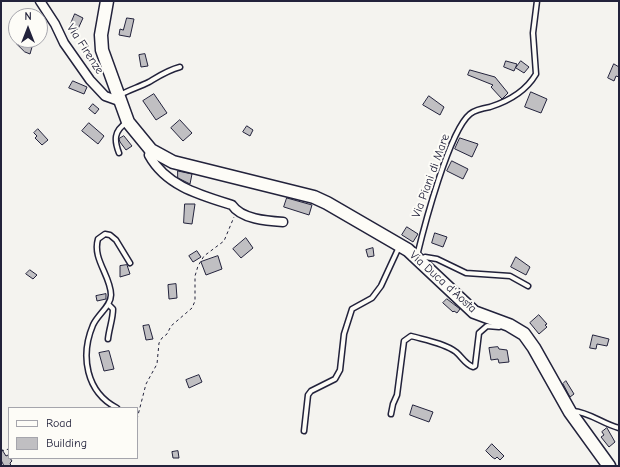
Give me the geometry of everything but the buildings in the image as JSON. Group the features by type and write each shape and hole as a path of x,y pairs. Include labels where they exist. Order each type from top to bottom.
{"main road":[{"name":"Via Duca d'Aosta","path":"108,1 101,42 128,122 151,150 173,162 314,198 326,203 400,245 418,258 474,312 509,325 518,330 529,340 570,412 609,466"}],"street":[{"name":"Via Firenze","path":"40,1 55,24 64,43 90,80 105,96 119,98"},
{"name":"Via Duca d'Aosta","path":"151,150 149,155 152,160 173,182 194,192 232,205 235,210 263,220 283,222"}],"lane":[{"name":"Via Piani di Mare","path":"418,258 433,196 457,133 470,113 495,106 517,95 536,74 533,33 537,1"},
{"path":"119,98 134,87 148,83 167,71 180,67"},
{"path":"119,153 115,140 116,134 119,128 128,122"},
{"path":"115,407 104,401 93,385 86,368 86,348 93,325 103,309 109,305 111,294 97,250 98,239 105,234 110,235 116,240 130,262"},
{"path":"304,431 308,395 311,391 335,379 340,370 344,334 352,309 372,298 381,286 400,245"},
{"path":"418,258 425,257 437,259 466,274 510,276 528,286"},
{"path":"108,339 109,326 113,315 113,309 109,305"},
{"path":"390,414 397,395 404,341 407,338 411,336 441,345 456,352 468,365 473,367 475,366 480,333 483,328 494,326 505,329 509,325"},
{"path":"570,412 578,412 619,428"}],"path":[{"path":"138,415 146,384 157,364 159,343 172,326 192,308 195,301 195,276 198,266 204,256 224,241 234,220 235,210"}]}
